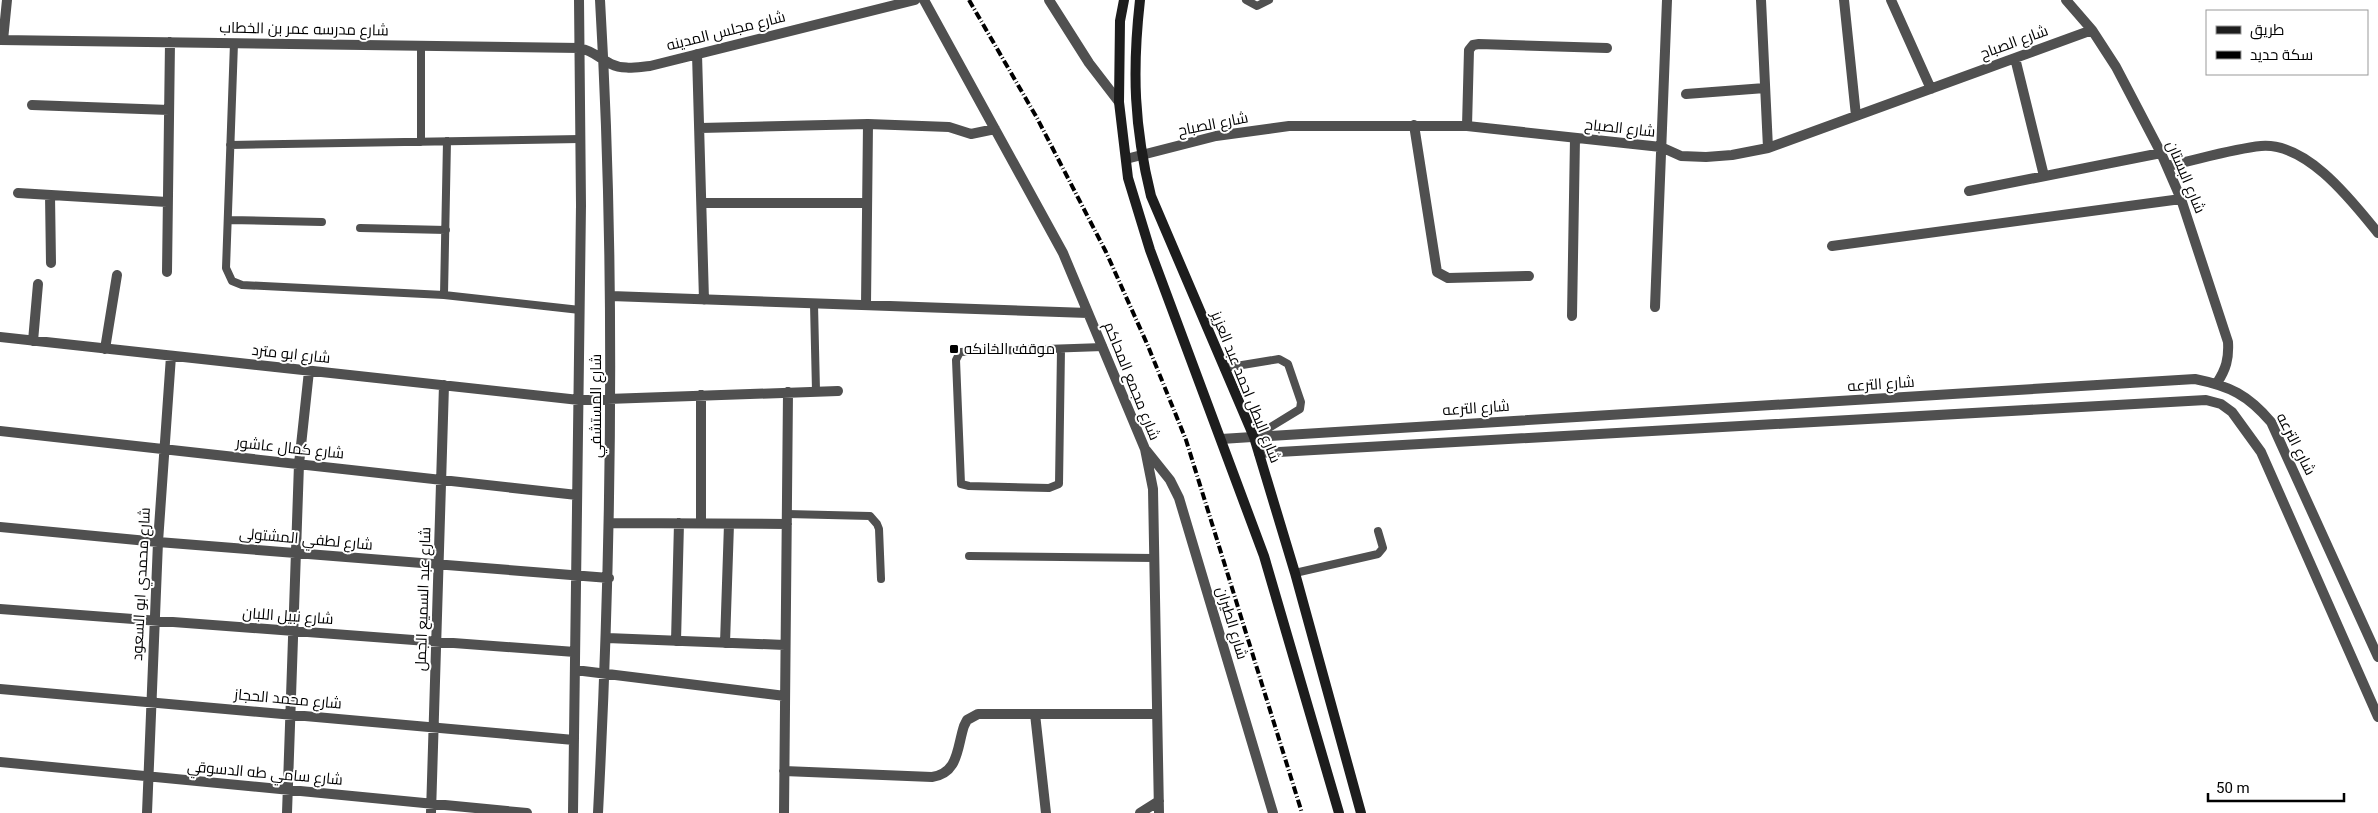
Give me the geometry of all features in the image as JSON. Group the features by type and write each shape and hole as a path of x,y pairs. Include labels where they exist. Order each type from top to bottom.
{"main road":[{"path":"1124,0 1120,21 1118,102 1128,178 1150,250 1264,556 1339,813"},
{"name":"شارع البطل احمد عبد العزيز","path":"1140,0 1135,45 1135,100 1141,156 1151,196 1254,437 1295,573 1361,813"}],"street":[{"path":"2,40 7,0"},
{"name":"شارع المستشفي","path":"573,813 574,670 578,576 577,495 580,310 580,48 578,0"},
{"name":"شارع المستشفي","path":"598,813 609,578 611,399 611,296 604,59 600,0"},
{"name":"شارع مجلس المدينه","path":"604,59 612,65 630,68 698,54 914,0"},
{"name":"شارع مجمع المحاكم","path":"924,0 1063,254 1145,449 1153,490 1159,813"},
{"path":"1049,0 1089,63 1118,102"},
{"path":"1655,307 1667,0"},
{"path":"1762,0 1768,148"},
{"path":"1844,0 1856,116"},
{"path":"1891,0 1931,89"},
{"name":"شارع البستان","path":"2066,0 2074,5 2116,67 2161,153 2181,199 2228,342 2229,357 2225,371 2218,383"},
{"name":"شارع الصباح","path":"1126,159 1216,136 1289,126 1414,125 1467,126 1661,147 1681,156 1732,156 1768,148 2092,30"},
{"name":"شارع مدرسه عمر بن الخطاب","path":"2,40 580,48 592,51 604,59"},
{"path":"166,272 170,42"},
{"path":"1467,126 1469,50 1473,45 1607,48"},
{"path":"698,54 704,300"},
{"path":"2016,58 2044,176"},
{"path":"1686,94 1766,88"},
{"path":"32,106 169,110"},
{"path":"700,128 868,124 949,127 972,134 995,129"},
{"path":"866,305 868,124"},
{"path":"1414,125 1437,272 1448,278 1529,276"},
{"path":"1572,316 1575,138"},
{"path":"2167,166 2262,146 2286,149 2307,160 2324,175 2352,201 2378,233"},
{"path":"1969,191 2161,153"},
{"path":"18,193 167,202"},
{"path":"50,195 51,263"},
{"path":"1832,246 2181,199"},
{"path":"702,203 867,203"},
{"path":"105,349 117,275"},
{"path":"33,341 38,284"},
{"path":"611,296 1088,313"},
{"name":"شارع ابو مترد","path":"0,337 579,400 838,390"},
{"name":"شارع محمدي ابو السعود","path":"147,813 158,542 171,356"},
{"path":"287,813 299,464 309,371"},
{"name":"شارع الترعه","path":"1220,439 2195,379 2218,383 2238,392 2256,406 2271,422 2378,657"},
{"name":"شارع عبد السميع الجمل","path":"431,808 444,385"},
{"path":"784,813 788,392"},
{"path":"701,395 701,523"},
{"path":"1259,453 2206,400 2221,404 2232,412 2261,452 2378,717"},
{"name":"شارع كمال عاشور","path":"0,432 577,495"},
{"name":"شارع الطيران","path":"1145,449 1159,464 1179,498 1273,813"},
{"path":"610,522 728,524 787,519"},
{"path":"676,641 679,523"},
{"path":"725,642 728,524"},
{"name":"شارع لطفي المشتولى","path":"0,527 158,542 609,578"},
{"name":"شارع نبيل اللبان","path":"0,609 575,652"},
{"path":"607,638 785,645"},
{"path":"574,670 785,696"},
{"name":"شارع محمد الحجاز","path":"0,689 574,740"},
{"path":"784,771 940,776 952,767 964,726 972,716 978,714 1157,714"},
{"path":"1035,714 1046,813"},
{"name":"شارع سامي طه الدسوقي","path":"0,762 289,790 431,808 527,813"},
{"path":"1140,813 1159,801"}],"lane":[{"path":"1246,0 1258,6 1269,0"},
{"path":"234,43 226,268 229,278 237,284 444,295 580,310"},
{"path":"421,46 421,142"},
{"path":"230,145 580,139"},
{"path":"444,295 447,141"},
{"path":"228,220 322,222"},
{"path":"360,228 446,230"},
{"path":"814,304 816,391"},
{"path":"1060,349 1060,484 1050,488 969,486 961,484 957,355 963,351 1103,347"},
{"path":"1224,368 1279,359 1288,364 1301,402 1300,409 1254,437"},
{"path":"787,519 870,516 879,529 881,579"},
{"path":"1295,573 1378,554 1383,548 1378,531"},
{"path":"969,556 1154,558"}],"railway":[{"path":"969,0 1037,118 1106,252 1148,346 1186,440 1302,813"}],"place":[{"name":"موقف الخانكه","path":"954,349"}]}
